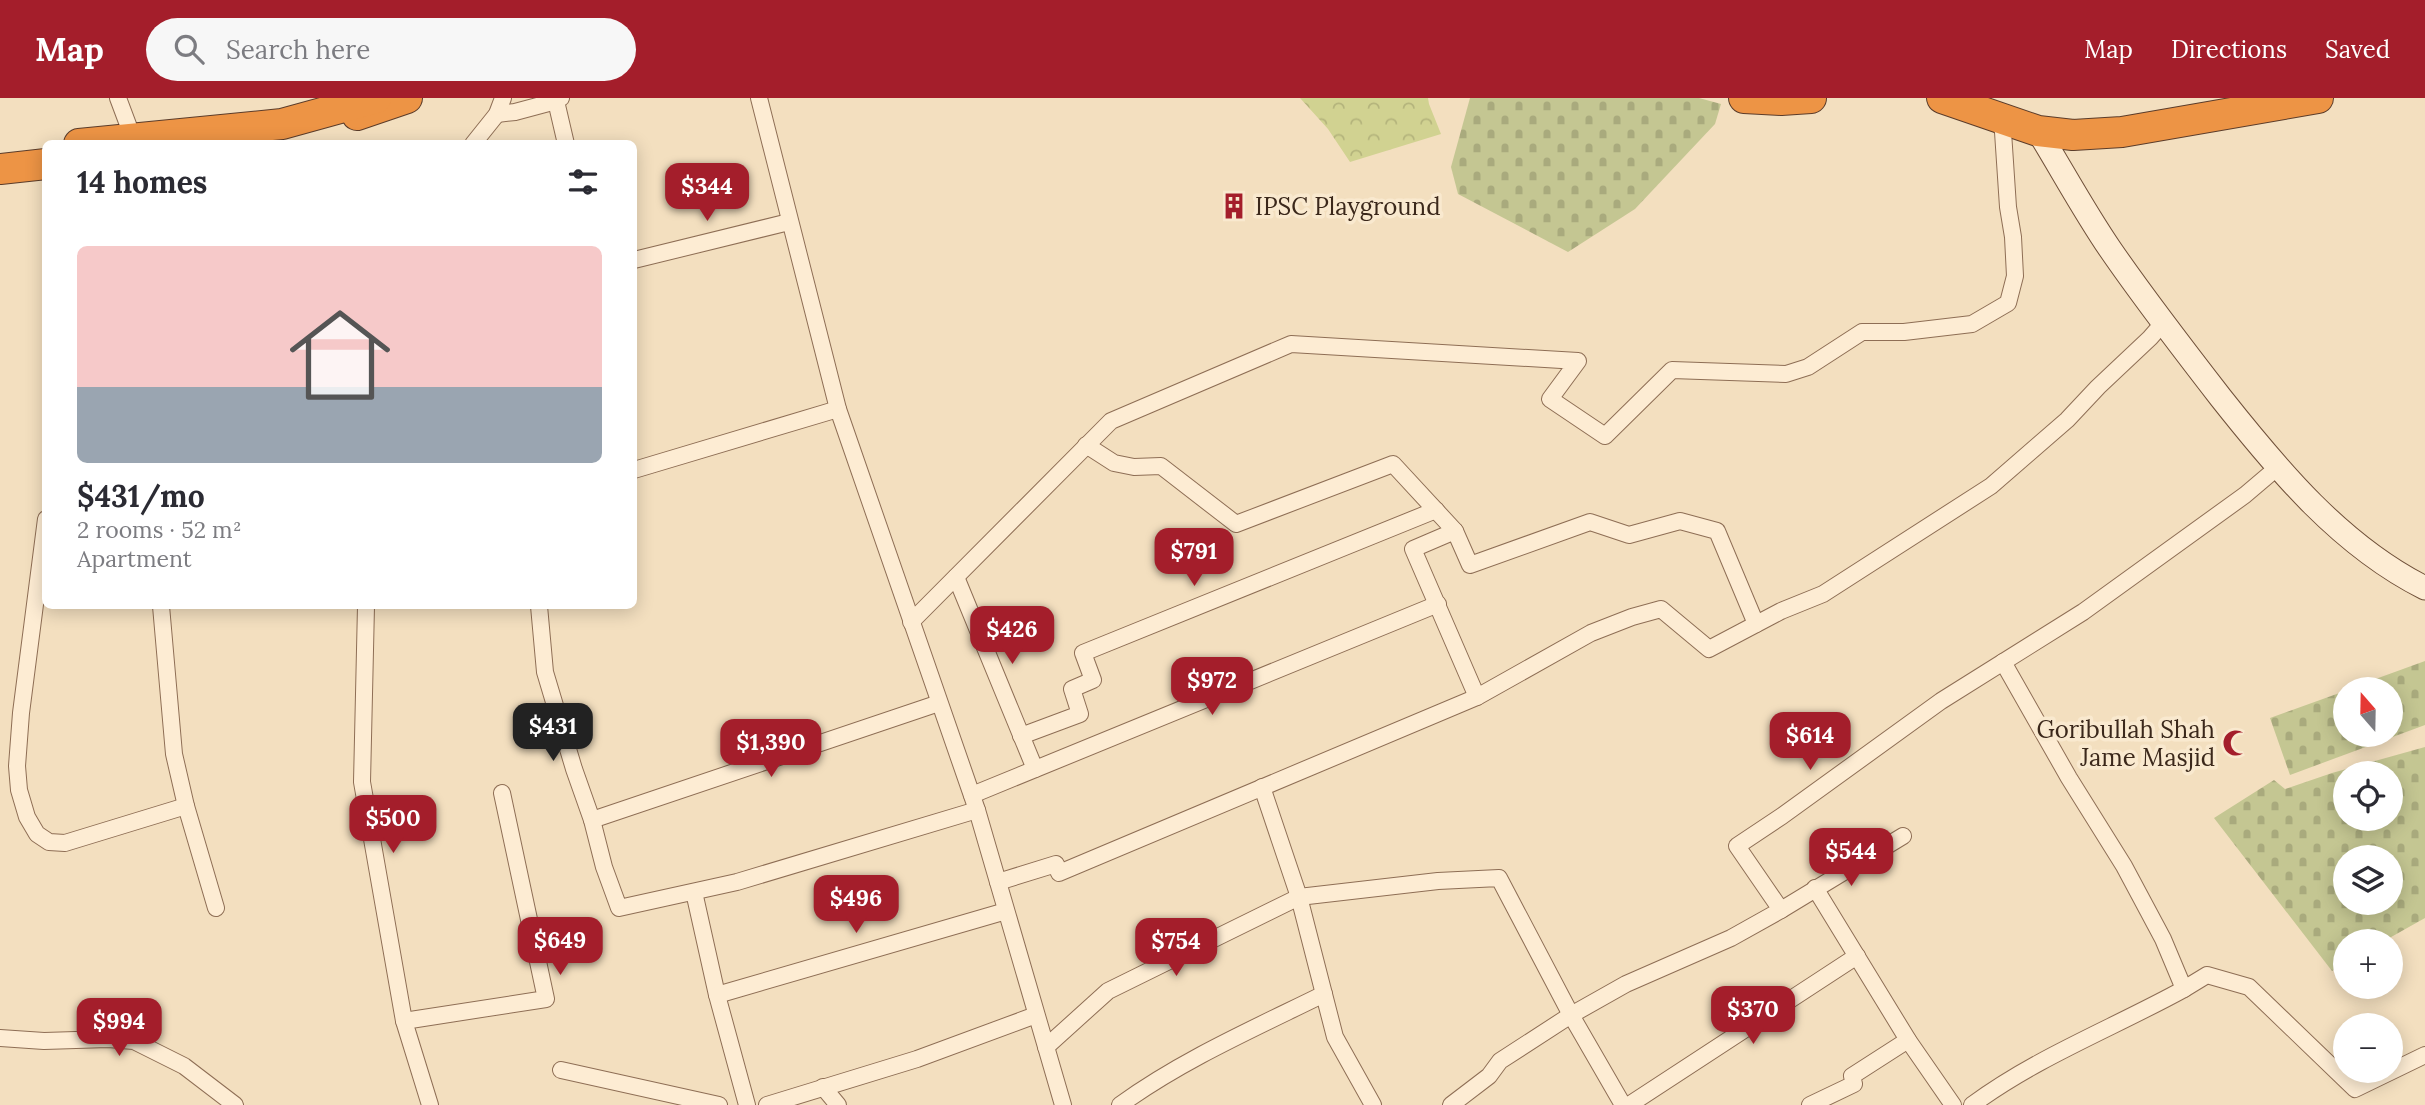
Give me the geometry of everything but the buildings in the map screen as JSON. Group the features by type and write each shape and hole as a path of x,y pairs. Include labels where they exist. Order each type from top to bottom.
{"highway":[{"path":"115,140 174,139 282,124 376,98"},
{"path":"236,140 306,130 407,98"},
{"path":"1744,98 1811,98"},
{"path":"1942,98 1997,108 2087,116 2213,98"},
{"path":"1997,108 2038,131 2073,135 2122,132 2318,98"},
{"path":"0,152 42,163"},
{"path":"0,169 42,164"}],"street":[{"path":"118,98 133,138"},
{"path":"759,98 838,410 974,802 1063,1105"},
{"path":"476,140 500,106 515,112 558,99 565,140"},
{"path":"911,622 1117,418 1291,344 1578,361 1550,399 1605,436 1672,370 1786,374 1808,367 1862,332 1904,332 1972,324 2008,303 2015,276 2005,152 1997,108"},
{"path":"2038,131 2109,248 2238,419 2278,467 2341,530 2378,561 2425,588"},
{"path":"637,259 789,222"},
{"path":"998,882 1056,864 1059,873 1477,697 1591,633 1632,617 1661,609 1709,649 1823,594 1990,486 2067,420 2164,322"},
{"path":"637,469 838,410"},
{"path":"1086,446 1114,463 1134,467 1161,466 1236,524 1393,464 1455,531 1470,565 1590,522 1629,535 1680,521 1717,531 1756,624"},
{"path":"1781,910 1737,846 1941,701 2082,612 2245,495 2278,467"},
{"path":"1021,736 1080,714 1072,689 1093,680 1083,653 1436,510"},
{"path":"1455,531 1412,549 1477,697"},
{"path":"42,550 21,712 17,766 19,790 27,817 37,834 49,842 65,843 186,806"},
{"path":"956,577 1035,769"},
{"path":"539,609 545,672 619,908 737,882 974,802 1035,769 1438,604"},
{"path":"161,609 174,754 186,806 216,908"},
{"path":"366,609 362,782 404,1021 430,1105"},
{"path":"2003,662 2069,778 2124,866 2163,939 2184,989"},
{"path":"592,820 939,703"},
{"path":"1262,787 1299,897 1335,1037 1373,1105"},
{"path":"404,1021 546,999 502,793"},
{"path":"1451,1105 1489,1076 1500,1061 1572,1015 1626,984 1731,938 1903,836"},
{"path":"1046,1047 1108,991 1299,897 1438,881 1499,878 1623,1105"},
{"path":"1815,888 1908,1040 1953,1105"},
{"path":"694,892 717,995 747,1105"},
{"path":"717,995 1006,911"},
{"path":"1629,1105 1857,956"},
{"path":"1972,1105 2002,1083 2047,1058 2207,975 2249,987 2355,1088 2425,1055"},
{"path":"1120,1105 1140,1090 1238,1036 1324,994"},
{"path":"767,1105 917,1059 1036,1015"},
{"path":"0,1038 134,1041 184,1066 235,1105"},
{"path":"1810,1105 1854,1084 1852,1076 1908,1040"},
{"path":"561,1070 719,1105"},
{"path":"823,1087 838,1105"}],"green space":[{"path":"1300,98 1428,98 1441,134 1350,162 1328,129"},
{"path":"1470,98 1699,98 1721,104 1715,124 1635,209 1568,252 1458,194 1451,167"},
{"path":"2425,661 2425,725 2403,733 2403,677 2381,677"},
{"path":"2333,695 2333,747 2366,747 2290,775 2270,718"},
{"path":"2425,747 2425,918 2403,930 2333,929 2332,971 2214,818 2274,780 2285,789 2333,773 2333,831 2403,831 2403,761 2375,761"}],"place":[{"name":"IPSC Playground","path":"1234,206"},
{"name":"Goribullah Shah Jame Masjid","path":"2236,743"}]}
